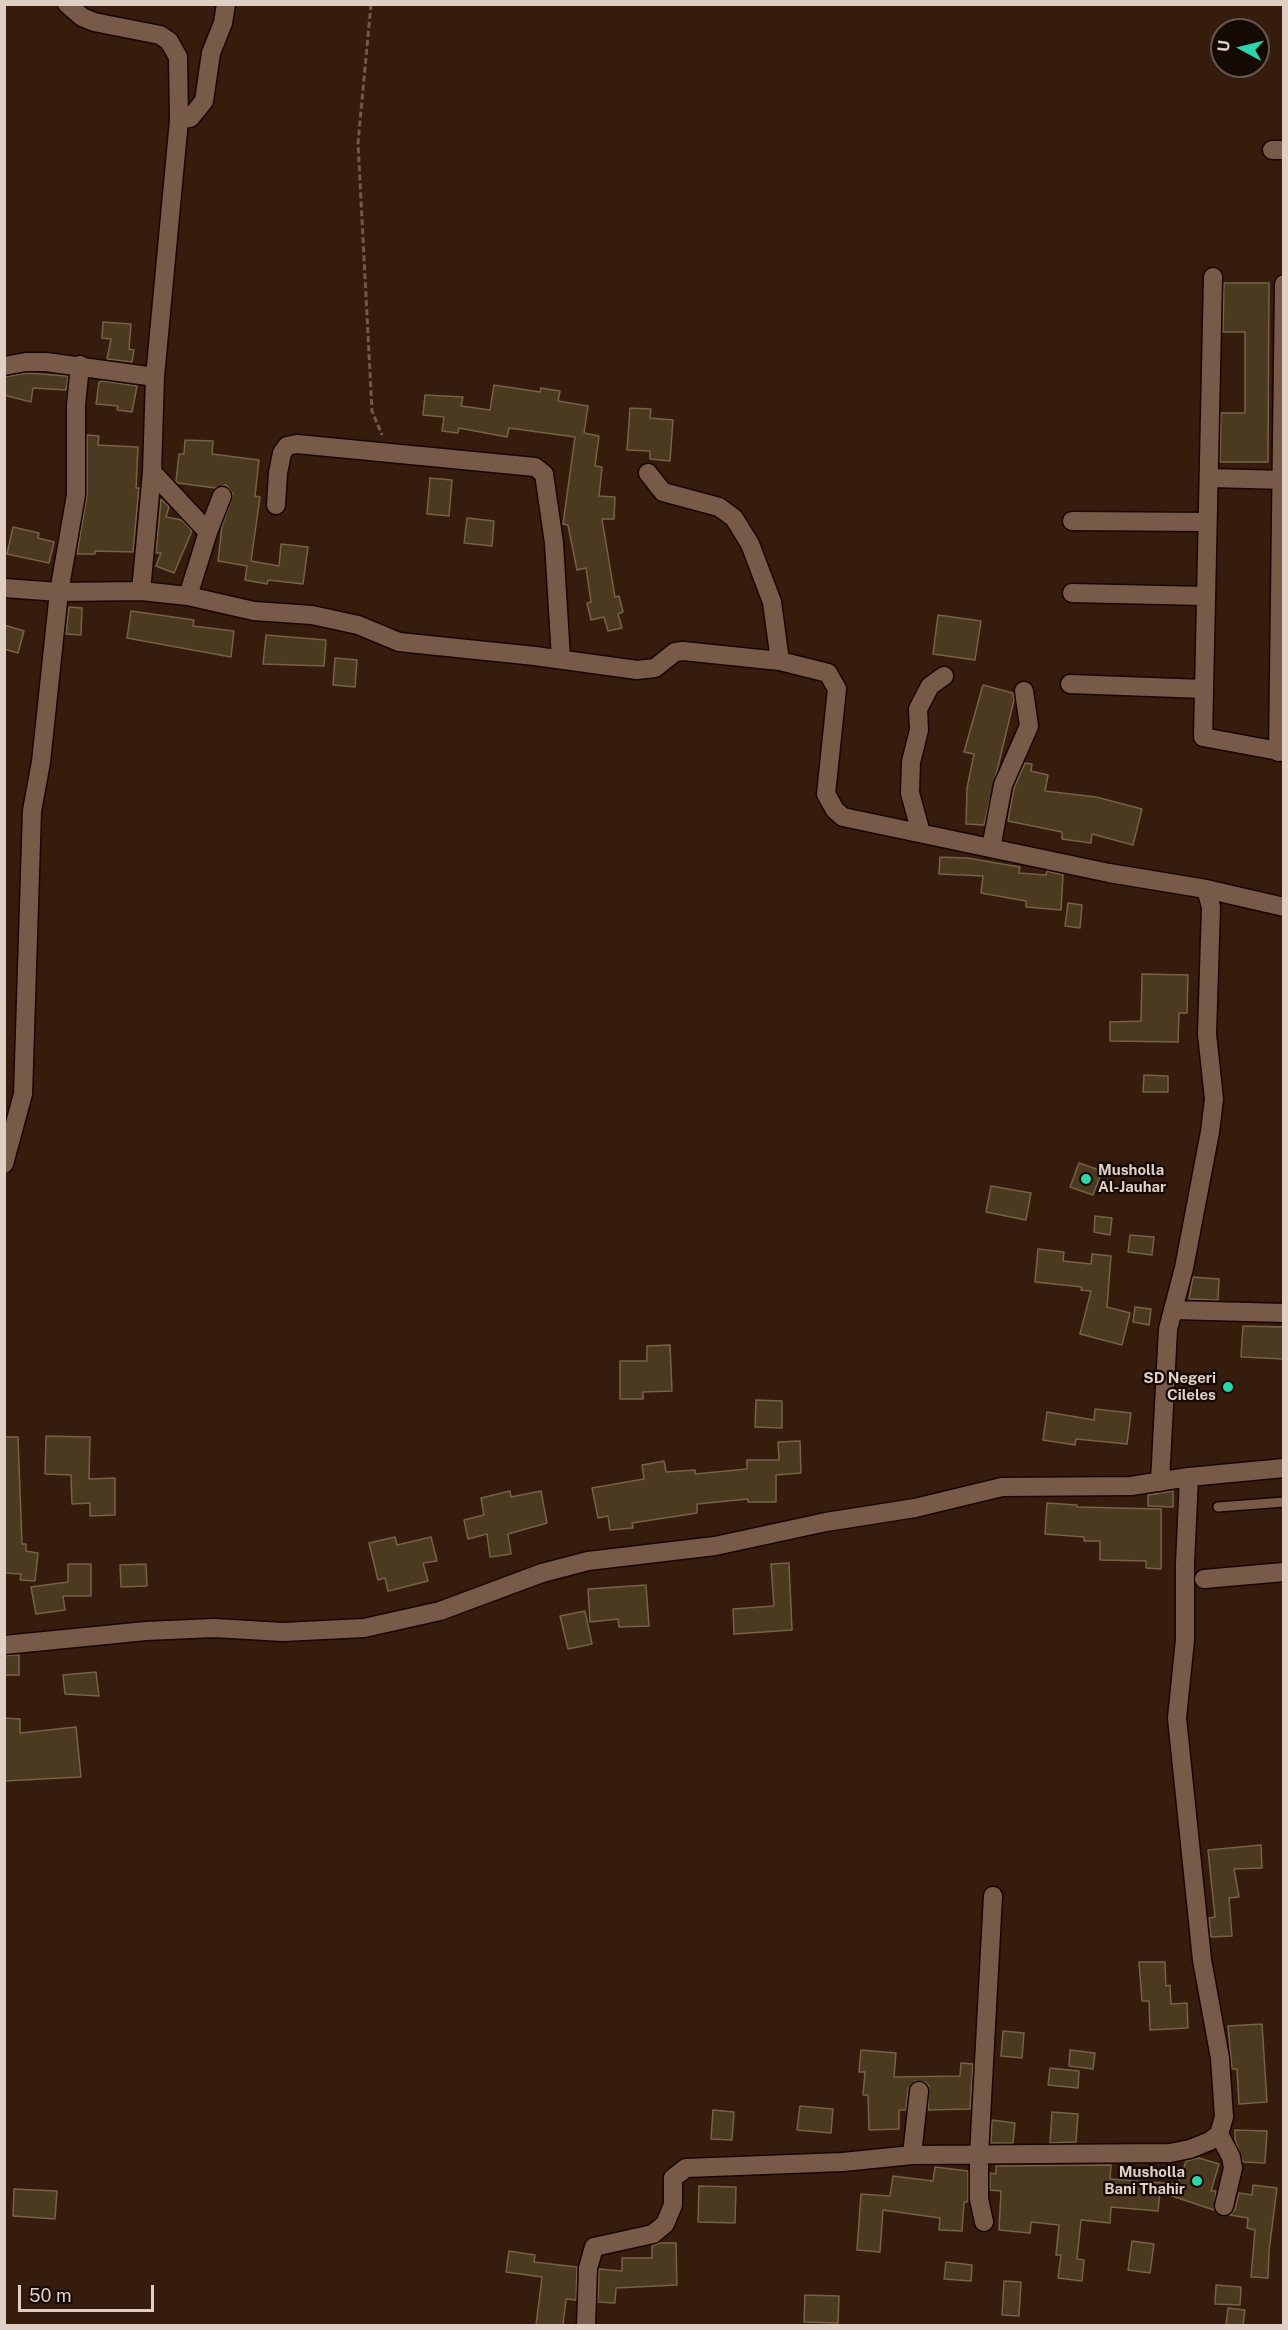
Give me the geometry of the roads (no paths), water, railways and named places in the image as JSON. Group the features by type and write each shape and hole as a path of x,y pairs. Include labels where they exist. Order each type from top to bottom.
{"street":[{"path":"67,4 94,22 169,40 178,57 178,120 152,413 152,472 141,591"},
{"path":"178,120 190,118 204,101 211,53 223,23 226,4"},
{"path":"1213,278 1211,478 1206,522 1203,737 1281,752 1284,284"},
{"path":"4,366 26,362 80,365 155,377"},
{"path":"4,1164 23,1094 32,811 41,762 59,591 76,495 76,405 80,365"},
{"path":"276,505 278,473 282,453 287,446 321,445 526,466 544,474 555,543 561,659"},
{"path":"152,472 208,532"},
{"path":"648,473 663,492 719,507 734,519 750,544 772,602 780,661"},
{"path":"1211,478 1283,480"},
{"path":"188,596 222,496"},
{"path":"1072,521 1206,522"},
{"path":"4,588 141,591 188,596 254,611 312,615 358,625 399,642 561,659 637,670 655,668 668,656 683,651 780,661 828,673 834,680 837,689 826,794 835,810 843,816 1109,873 1206,889 1284,907"},
{"path":"1072,593 1205,596"},
{"path":"921,833 910,793 911,762 919,730 918,709 930,686 944,676"},
{"path":"1070,684 1203,689"},
{"path":"991,848 1002,785 1029,726 1024,691"},
{"path":"1160,1482 1168,1329 1206,1155 1214,1099 1207,1034 1211,907 1206,889"},
{"path":"1173,1310 1284,1313"},
{"path":"5,1642 214,1628 283,1632 364,1628 440,1611 542,1573 588,1561 715,1546 826,1522 915,1508 1002,1487 1131,1486 1189,1477 1284,1468"},
{"path":"586,2325 588,2268 594,2247 653,2234 665,2224 673,2205 674,2178 686,2168 843,2162 912,2154 1170,2152 1190,2149 1210,2141 1219,2134 1224,2117 1220,2058 1202,1960 1177,1718 1185,1640 1185,1564 1189,1477"},
{"path":"1204,1579 1284,1572"},
{"path":"984,2222 979,2199 979,2155 993,1896"},
{"path":"912,2154 919,2091"},
{"path":"1219,2134 1231,2157 1233,2168 1224,2206"}],"lane":[{"path":"1218,1507 1284,1503"}],"place":[{"name":"Musholla Al-Jauhar","path":"1086,1179"},
{"name":"SD Negeri Cileles","path":"1228,1387"},
{"name":"Musholla Bani Thahir","path":"1197,2181"}]}
